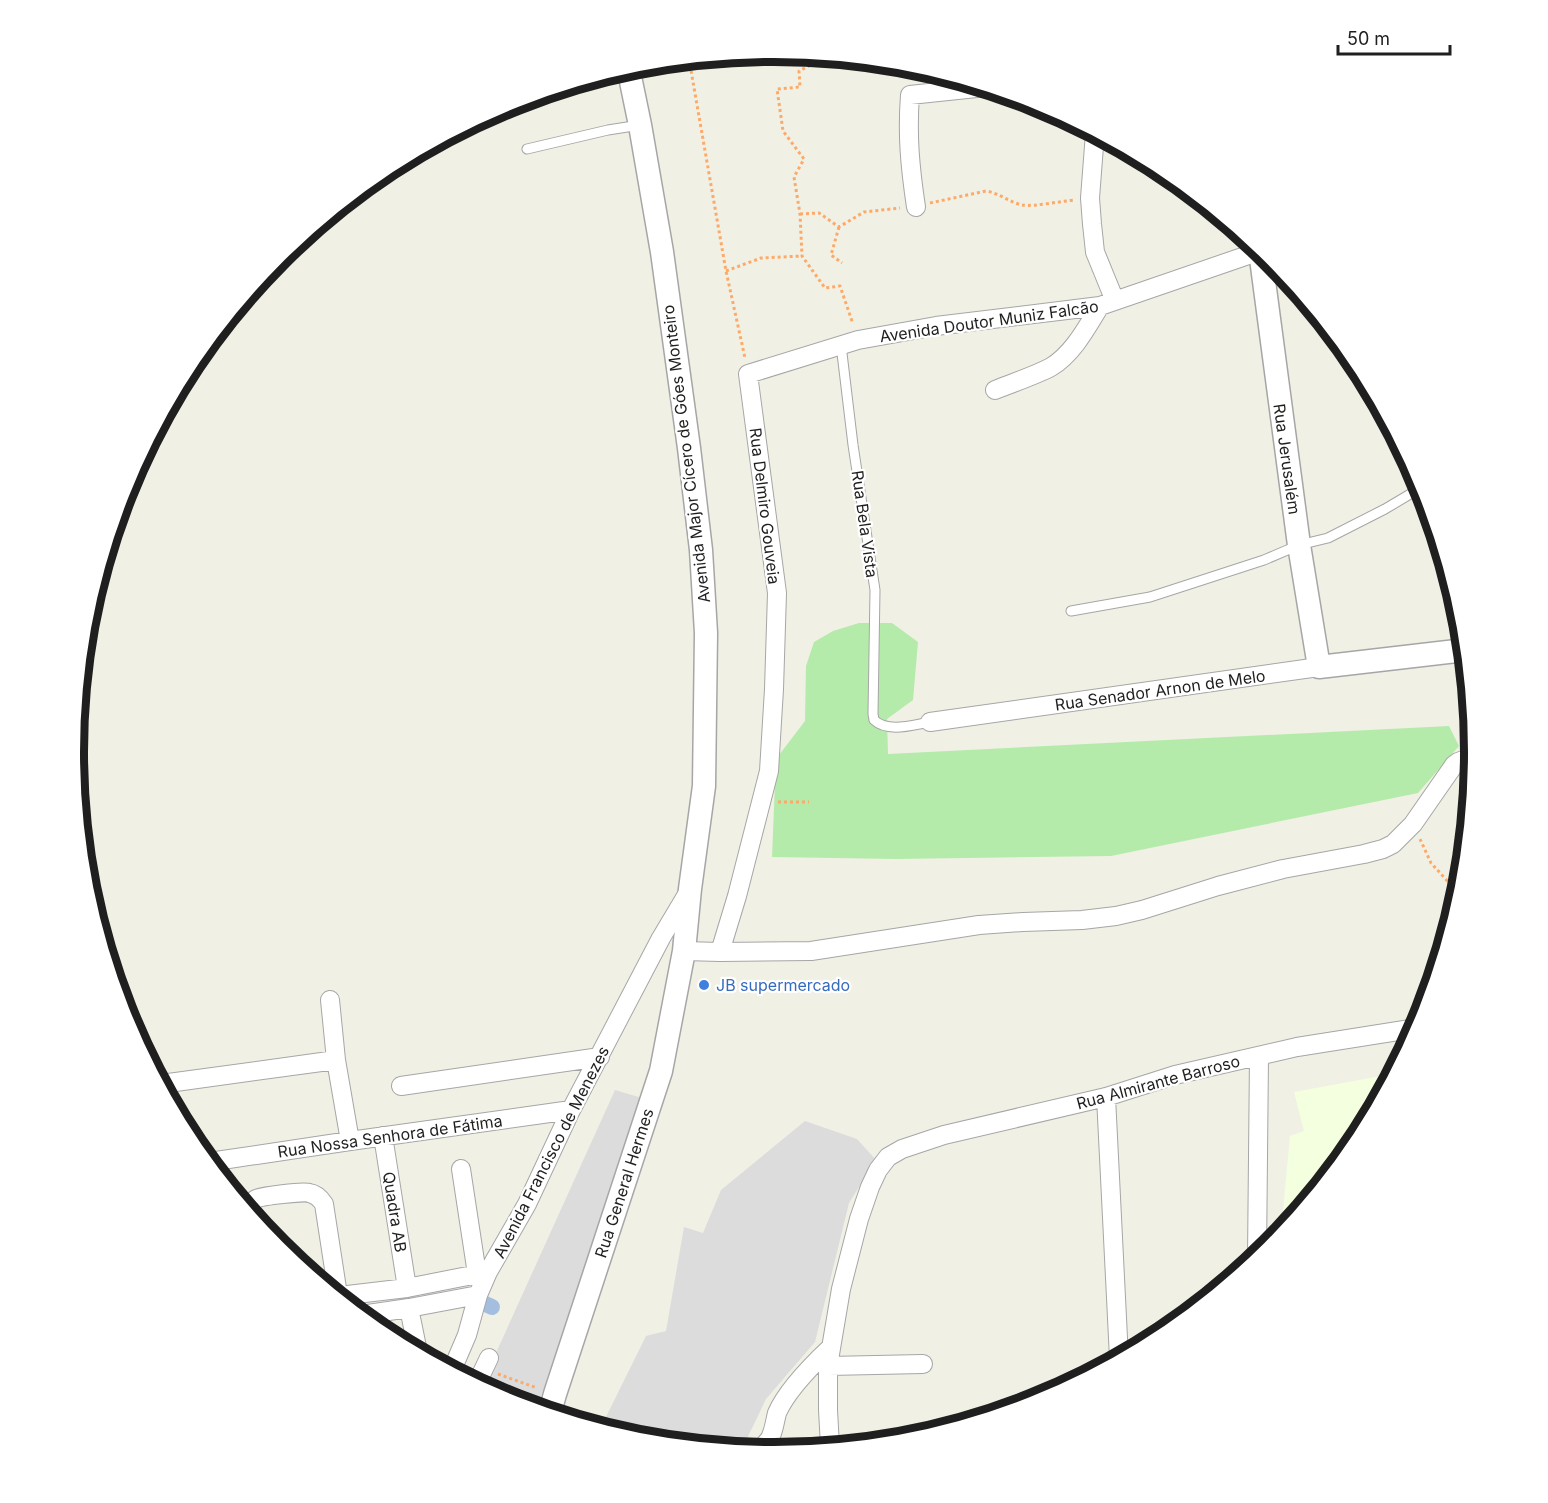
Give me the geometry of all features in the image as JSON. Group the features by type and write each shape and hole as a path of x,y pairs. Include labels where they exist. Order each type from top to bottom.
{"street":[{"name":"Avenida Major Cícero de Góes Monteiro","path":"630,77 662,252 701,550 706,633 704,786 684,946"},
{"path":"916,207 909,149 910,95 966,89"},
{"path":"995,390 1050,367 1058,361 1108,303 1095,252 1090,198 1094,141"},
{"name":"Avenida Doutor Muniz Falcão","path":"748,374 850,342 936,326 1108,303 1252,254"},
{"name":"Rua Jerusalém","path":"1263,265 1299,545 1319,667"},
{"name":"Rua Delmiro Gouveia","path":"720,952 769,771 774,689 777,593 748,374"},
{"name":"Rua Senador Arnon de Melo","path":"930,723 1319,667 1456,651"},
{"path":"661,938 684,946 720,952 827,949 979,925 1116,916 1142,910 1218,885 1383,849 1393,844 1413,824 1454,765 1464,760"},
{"name":"Avenida Francisco de Menezes","path":"455,1363 467,1335 483,1273 527,1203 571,1110 661,938 690,889"},
{"name":"Rua General Hermes","path":"553,1403 661,1071 684,946"},
{"path":"330,1000 336,1060 350,1141"},
{"name":"Rua Almirante Barroso","path":"829,1357 841,1289 859,1219 870,1187 878,1170 888,1157 902,1149 944,1135 1106,1097 1175,1075 1297,1047 1405,1030"},
{"path":"1257,1244 1259,1056"},
{"path":"401,1086 600,1058"},
{"path":"169,1083 336,1060"},
{"path":"1106,1097 1119,1349"},
{"name":"Rua Nossa Senhora de Fátima","path":"219,1161 571,1110"},
{"name":"Quadra AB","path":"382,1136 407,1287"},
{"path":"349,1295 483,1273 461,1169"},
{"path":"252,1203 263,1196 303,1192 321,1198 324,1204 336,1284"},
{"path":"374,1313 478,1295"},
{"path":"409,1308 416,1341"},
{"path":"829,1357 830,1439"},
{"path":"767,1442 771,1438 777,1413 806,1371 829,1357 923,1364"}],"lane":[{"path":"527,149 640,125"},
{"name":"Rua Bela Vista","path":"850,342 858,475 875,590 872,703"},
{"path":"1071,611 1150,597 1264,560 1299,545 1334,535 1413,492"},
{"name":"Rua Senador Arnon de Melo","path":"872,703 874,720 884,726 930,723"}],"path":[{"path":"813,63 799,71 800,87 777,89 783,131 804,159 794,177 800,214 802,256 825,288 840,286 850,342"},
{"path":"690,66 726,271 748,374"},
{"path":"842,263 831,255 838,227 864,212 916,207 986,191 995,192 1004,199 1024,205 1090,198"},
{"path":"800,214 819,213 838,227"},
{"path":"726,271 761,258 802,256"},
{"path":"761,802 809,802"},
{"path":"1413,824 1431,863 1451,885"},
{"path":"483,1370 553,1403"}],"shaded area":[{"path":"1383,1076 1348,1135 1321,1172 1282,1217 1290,1136 1304,1131 1294,1092"},
{"path":"615,1090 642,1098 540,1400 485,1377"},
{"path":"805,1121 857,1139 876,1160 849,1203 815,1342 766,1399 746,1441 684,1436 604,1420 646,1336 666,1331 684,1227 703,1233 721,1190"}],"green space":[{"path":"859,623 892,623 918,642 913,700 887,719 888,754 1449,726 1459,746 1418,793 1111,856 896,859 772,857 776,759 805,721 806,666 814,642 833,631"}],"waterway":[{"path":"481,1302 492,1307"}],"place":[{"name":"JB supermercado","path":"704,985"}]}
